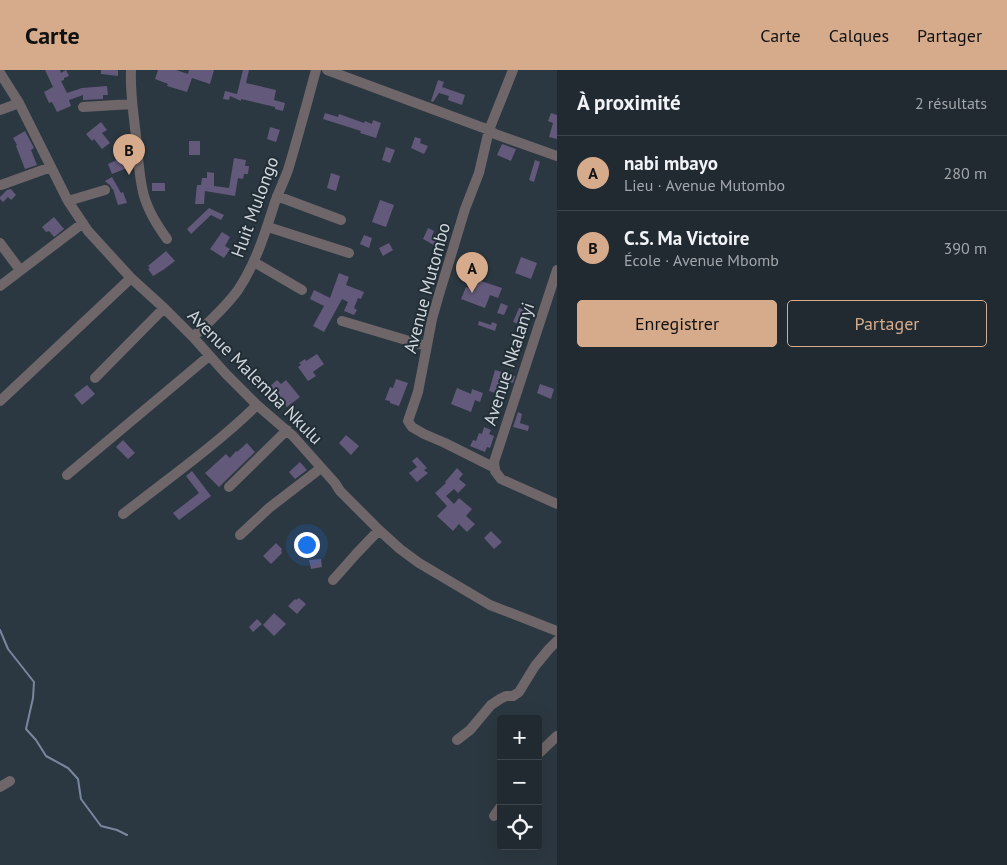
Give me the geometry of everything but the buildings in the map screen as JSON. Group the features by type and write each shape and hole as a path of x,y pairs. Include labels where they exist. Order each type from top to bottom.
{"street":[{"path":"131,70 132,104 142,187 150,212 157,226 167,239"},
{"name":"Huit Mulongo","path":"193,337 232,297 254,262 288,170 316,70"},
{"path":"327,70 557,156"},
{"name":"Avenue Mutombo","path":"494,468 424,434 409,424 408,421 418,392 436,305 465,209 479,173 489,130 513,70"},
{"name":"Avenue Malemba Nkulu","path":"0,73 19,103 68,201 94,237 131,278 193,337 257,405 299,442 340,491 379,530 413,559 490,605 557,631"},
{"path":"0,110 19,103"},
{"path":"83,107 132,104"},
{"path":"1,185 51,167"},
{"path":"68,201 105,190"},
{"path":"277,196 341,220"},
{"path":"0,286 83,223"},
{"path":"268,227 349,252"},
{"path":"0,243 20,270"},
{"path":"254,262 302,290"},
{"name":"Avenue Nkalanyi","path":"494,468 494,460 557,270"},
{"path":"0,401 131,278"},
{"path":"95,378 164,308"},
{"path":"342,322 426,346"},
{"path":"67,475 209,356"},
{"path":"123,514 211,445 257,405"},
{"path":"229,487 286,430"},
{"path":"240,535 269,508 321,468"},
{"path":"494,468 501,479 557,504"},
{"path":"333,580 379,530"},
{"path":"456,740 470,730 491,705 506,696 513,696 519,692 535,666 557,641"},
{"path":"542,750 557,736"},
{"path":"0,787 10,781"},
{"path":"494,816 497,812"}],"waterway":[{"path":"0,630 8,649 34,682 33,698 26,729 46,756 68,768 78,779 81,799 101,826 127,835"}],"place":[{"name":"C.S. Ma Victoire","path":"129,175"},
{"name":"nabi mbayo","path":"472,293"}]}
